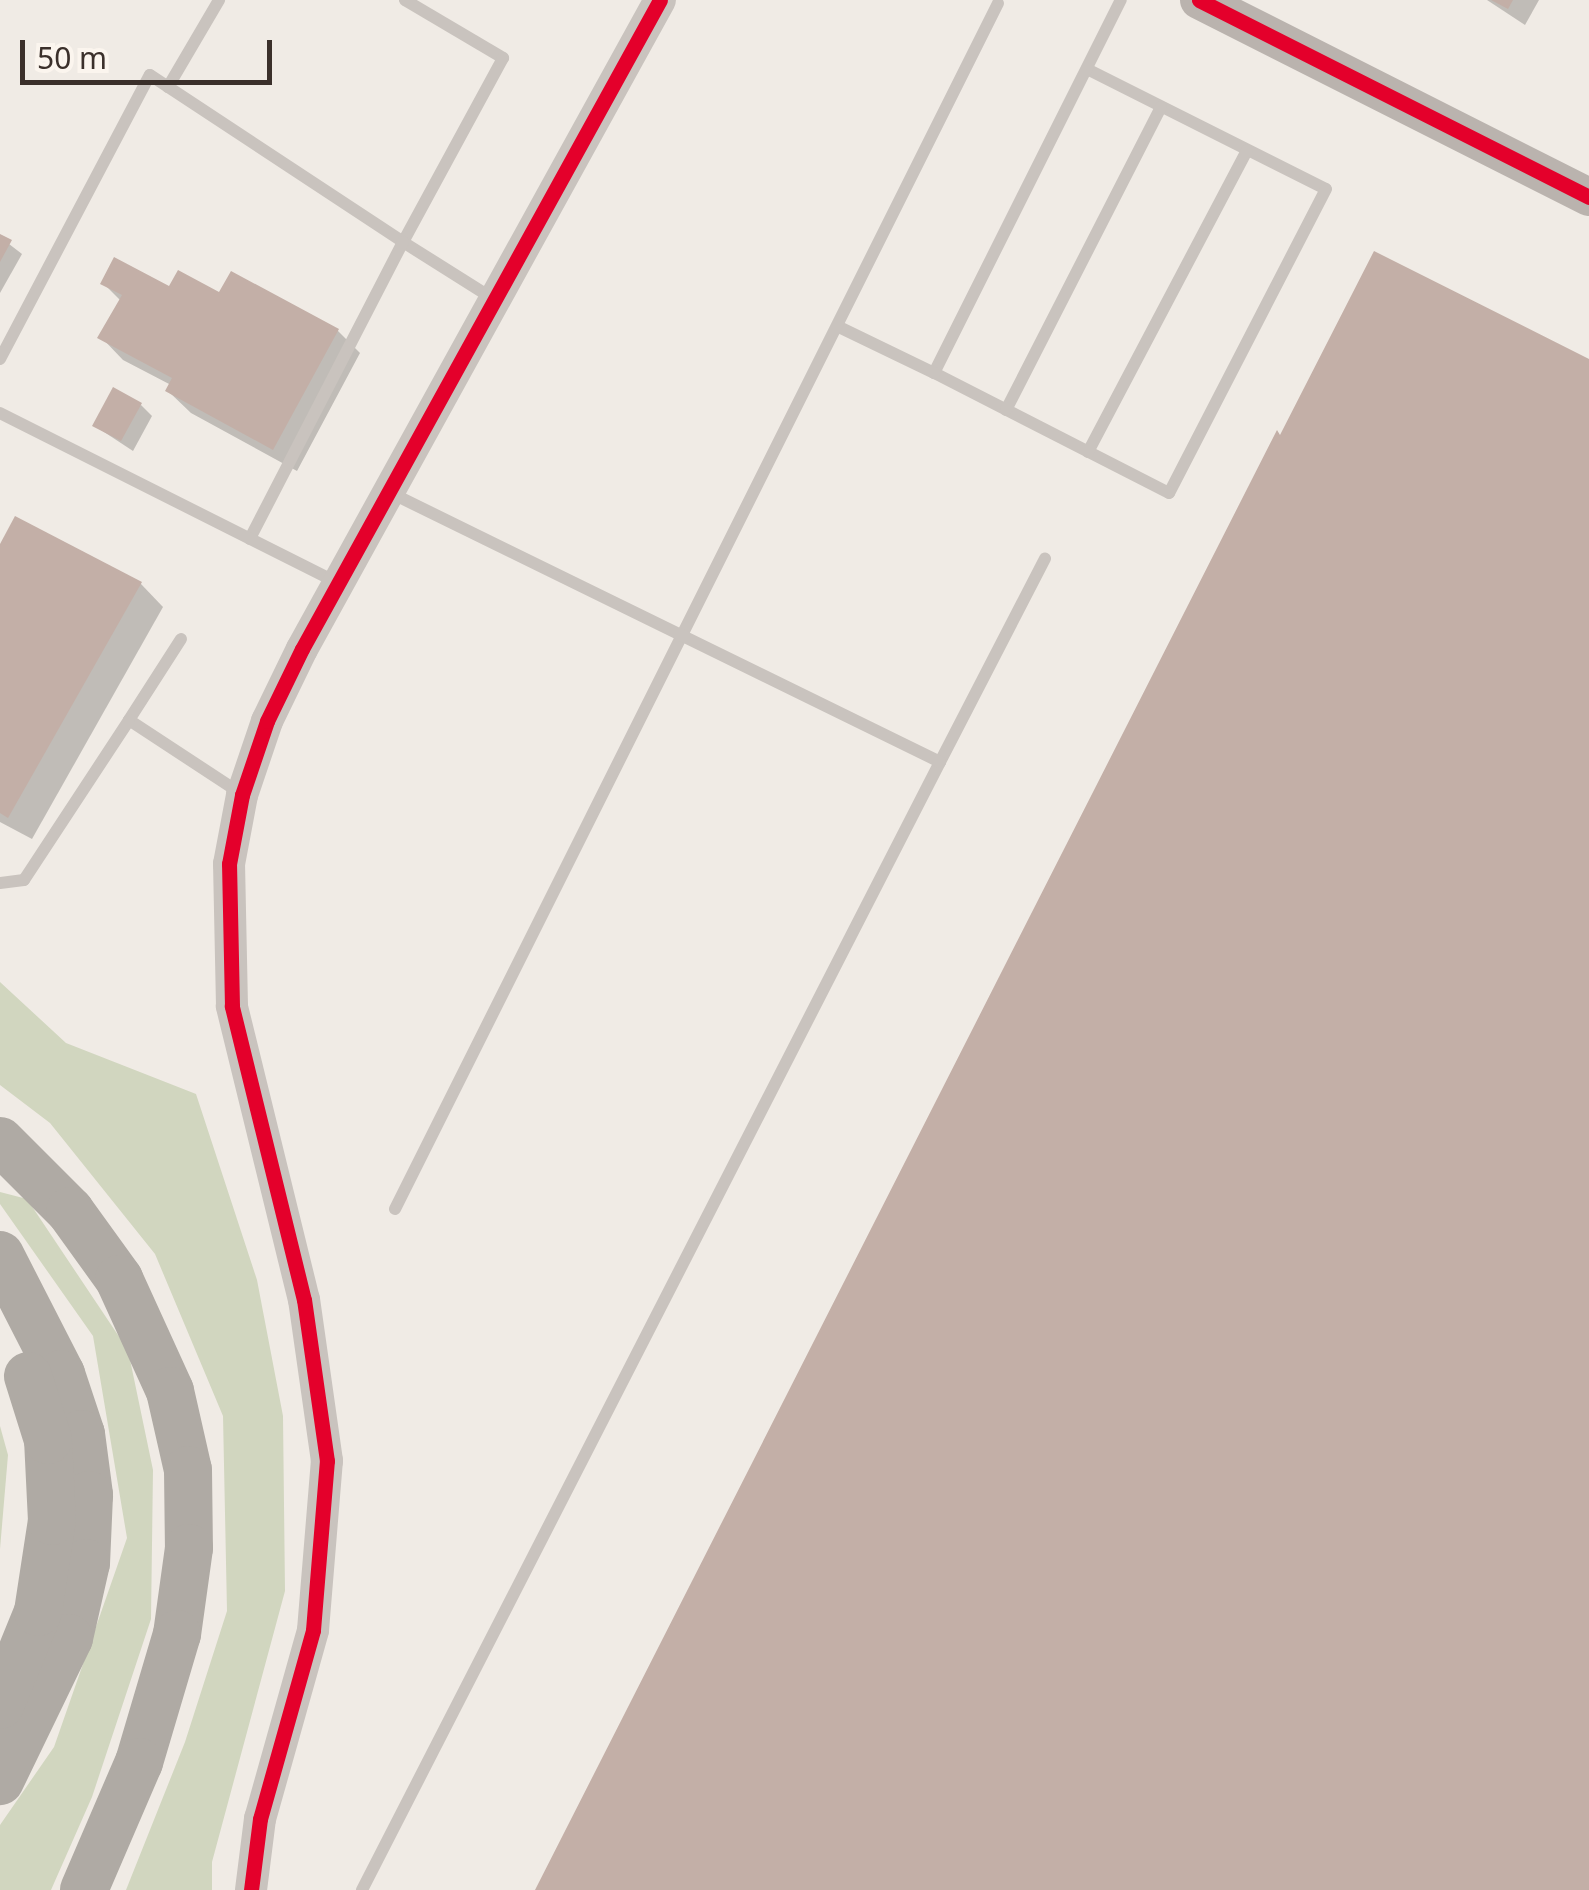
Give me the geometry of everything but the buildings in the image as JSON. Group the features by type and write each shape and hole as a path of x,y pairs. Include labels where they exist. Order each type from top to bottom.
{"highway":[{"path":"0,1141 70,1211 119,1278 166,1378 188,1470 189,1548 177,1634 139,1762 84,1890"},
{"path":"0,1256 62,1374 81,1434 88,1512 86,1563 69,1638 0,1781"},
{"path":"0,1319 41,1413 52,1496 38,1612 0,1704"}],"main road":[{"path":"1199,0 1589,197"}],"street":[{"path":"250,1890 260,1818 312,1630 327,1462 310,1332 232,1006 229,864 242,794 267,721 338,584 660,0"}],"lane":[{"path":"168,87 219,0"},
{"path":"250,539 503,58 404,0"},
{"path":"934,373 1121,0"},
{"path":"395,1209 686,637 998,3"},
{"path":"839,327 1169,493 1326,189 1087,69"},
{"path":"0,359 150,75 495,300"},
{"path":"1006,410 1161,107"},
{"path":"1088,452 1247,150"},
{"path":"0,413 338,584"},
{"path":"389,492 940,762"},
{"path":"362,1890 1046,559"},
{"path":"0,882 24,880 181,639"},
{"path":"129,720 242,794"}],"green space":[{"path":"0,982 66,1043 196,1094 257,1280 283,1416 285,1591 212,1862 212,1890 126,1890 185,1742 227,1611 223,1416 155,1254 50,1123 0,1085"},
{"path":"0,1192 27,1199 128,1350 153,1470 151,1619 92,1797 51,1890 0,1890 0,1825 54,1747 127,1538 93,1336 0,1204"},
{"path":"0,1426 8,1455 0,1549"}],"transit line":[{"path":"251,1890 260,1819 313,1630 327,1461 304,1300 232,1006 229,864 242,795 267,721 302,649 660,0"},
{"path":"1199,0 1589,197"}]}
